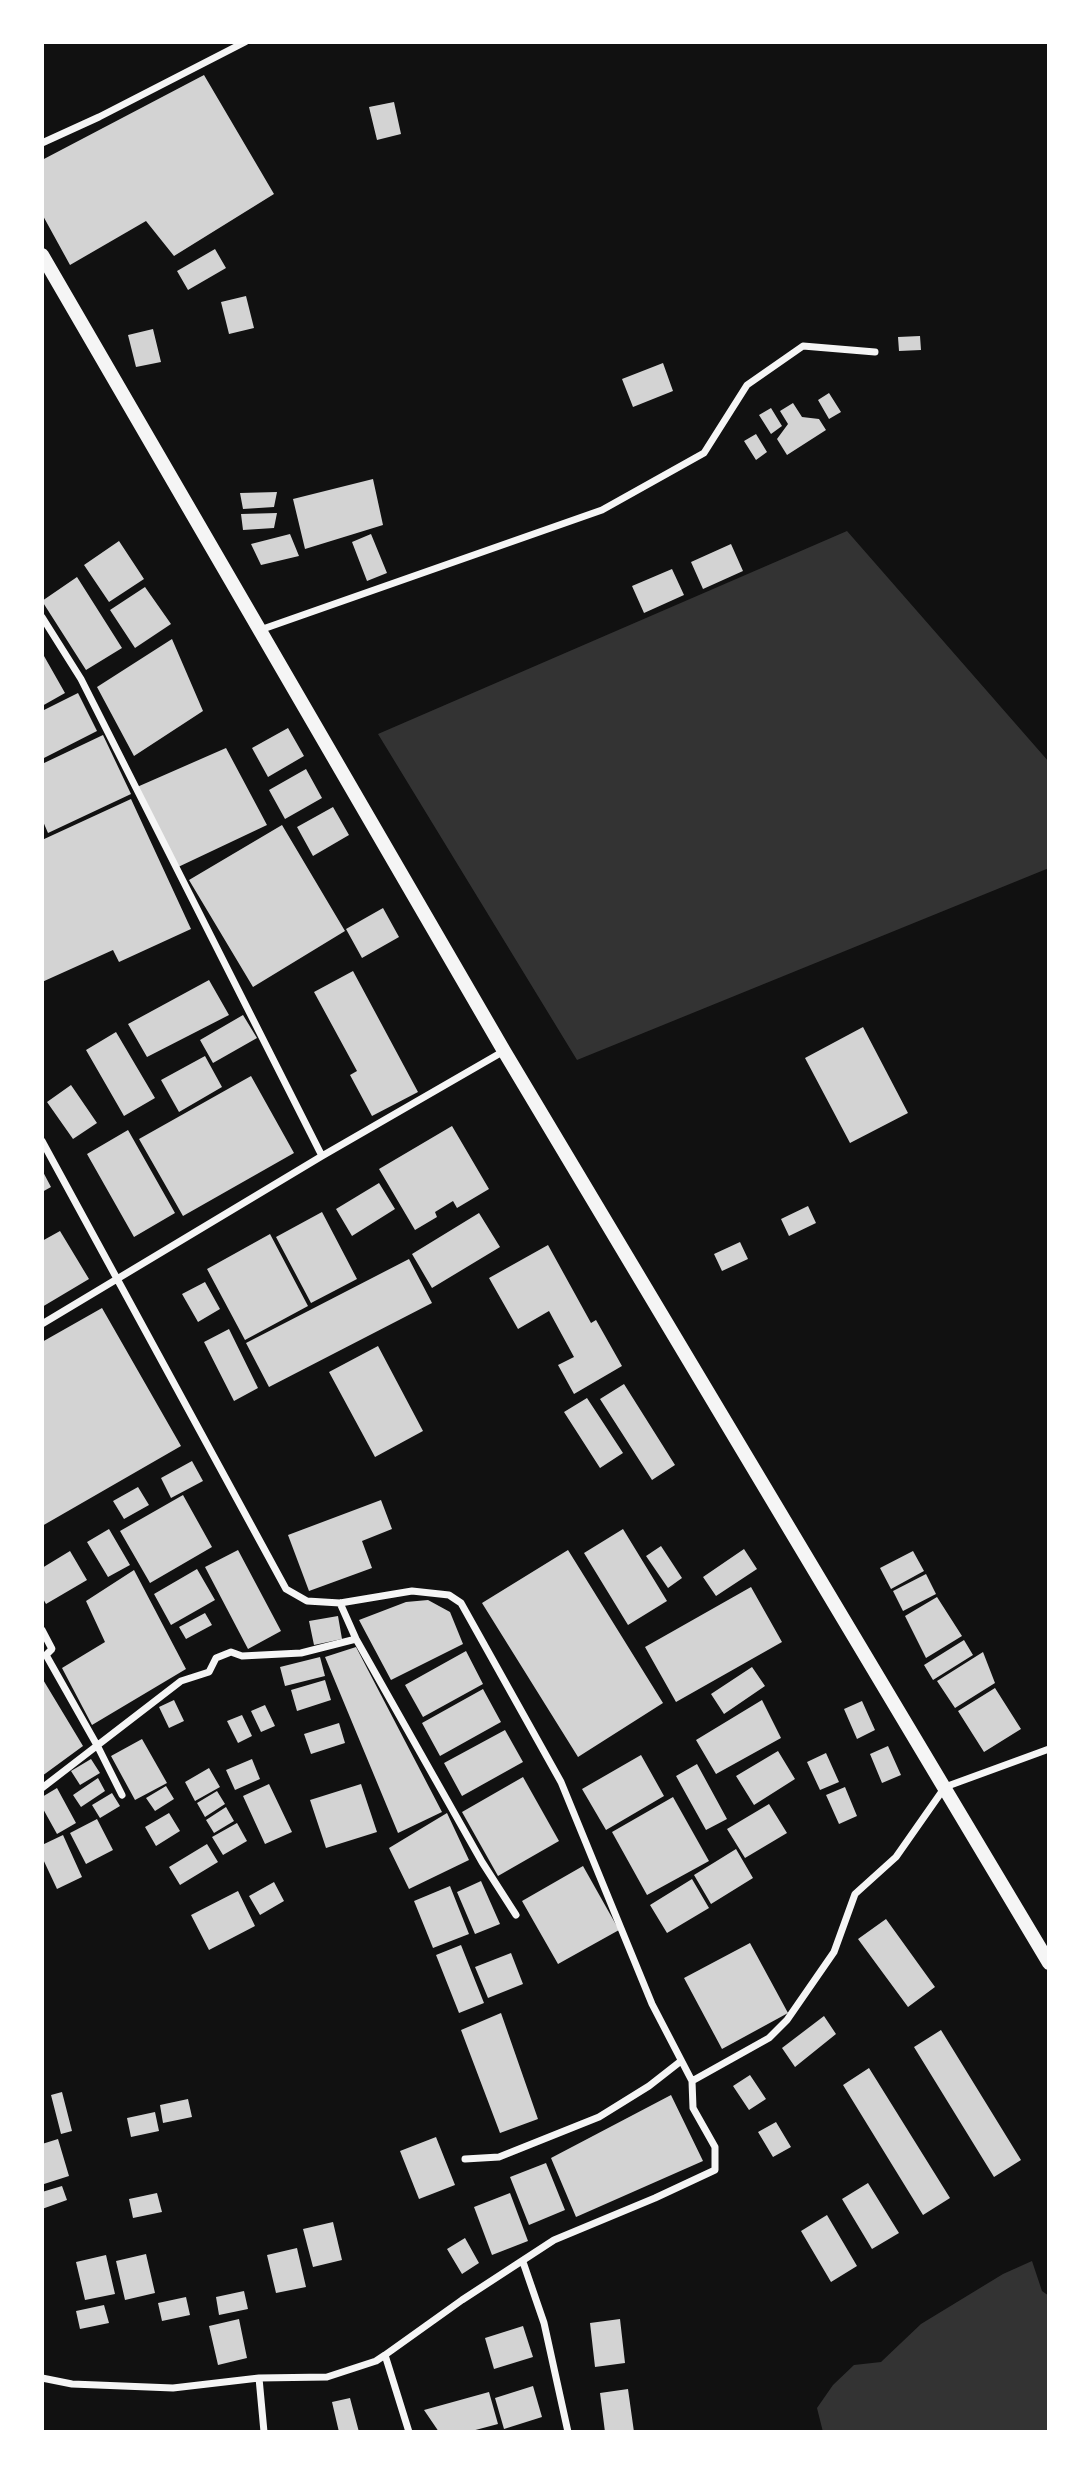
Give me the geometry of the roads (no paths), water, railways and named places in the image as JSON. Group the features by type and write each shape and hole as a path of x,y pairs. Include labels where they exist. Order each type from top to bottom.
{"highway":[{"path":"42,255 504,1051 1049,1962"}],"street":[{"path":"42,143 99,117 245,42"},
{"path":"260,630 602,510 704,453 747,385 803,346 875,352"},
{"path":"42,617 81,679 322,1156"},
{"path":"42,1324 322,1156 504,1051"},
{"path":"42,1140 286,1589 307,1601 340,1603 412,1591 449,1595 461,1603 561,1782 652,2004 692,2081 693,2108 715,2147 715,2170 554,2241 462,2300 376,2361 327,2377 259,2378 173,2388 72,2384 42,2378"},
{"path":"340,1603 356,1639 482,1862 516,1914"},
{"path":"42,1630 52,1649 46,1655 122,1795"},
{"path":"42,1788 181,1681 209,1672 216,1658 231,1652 242,1656 301,1653 356,1639"},
{"path":"692,2081 769,2038 787,2020 835,1952 855,1894 895,1857 945,1787 1049,1749"},
{"path":"465,2159 499,2157 599,2117 649,2086 681,2061"},
{"path":"523,2262 544,2323 568,2432"},
{"path":"385,2355 409,2432"},
{"path":"259,2378 264,2432"}]}
